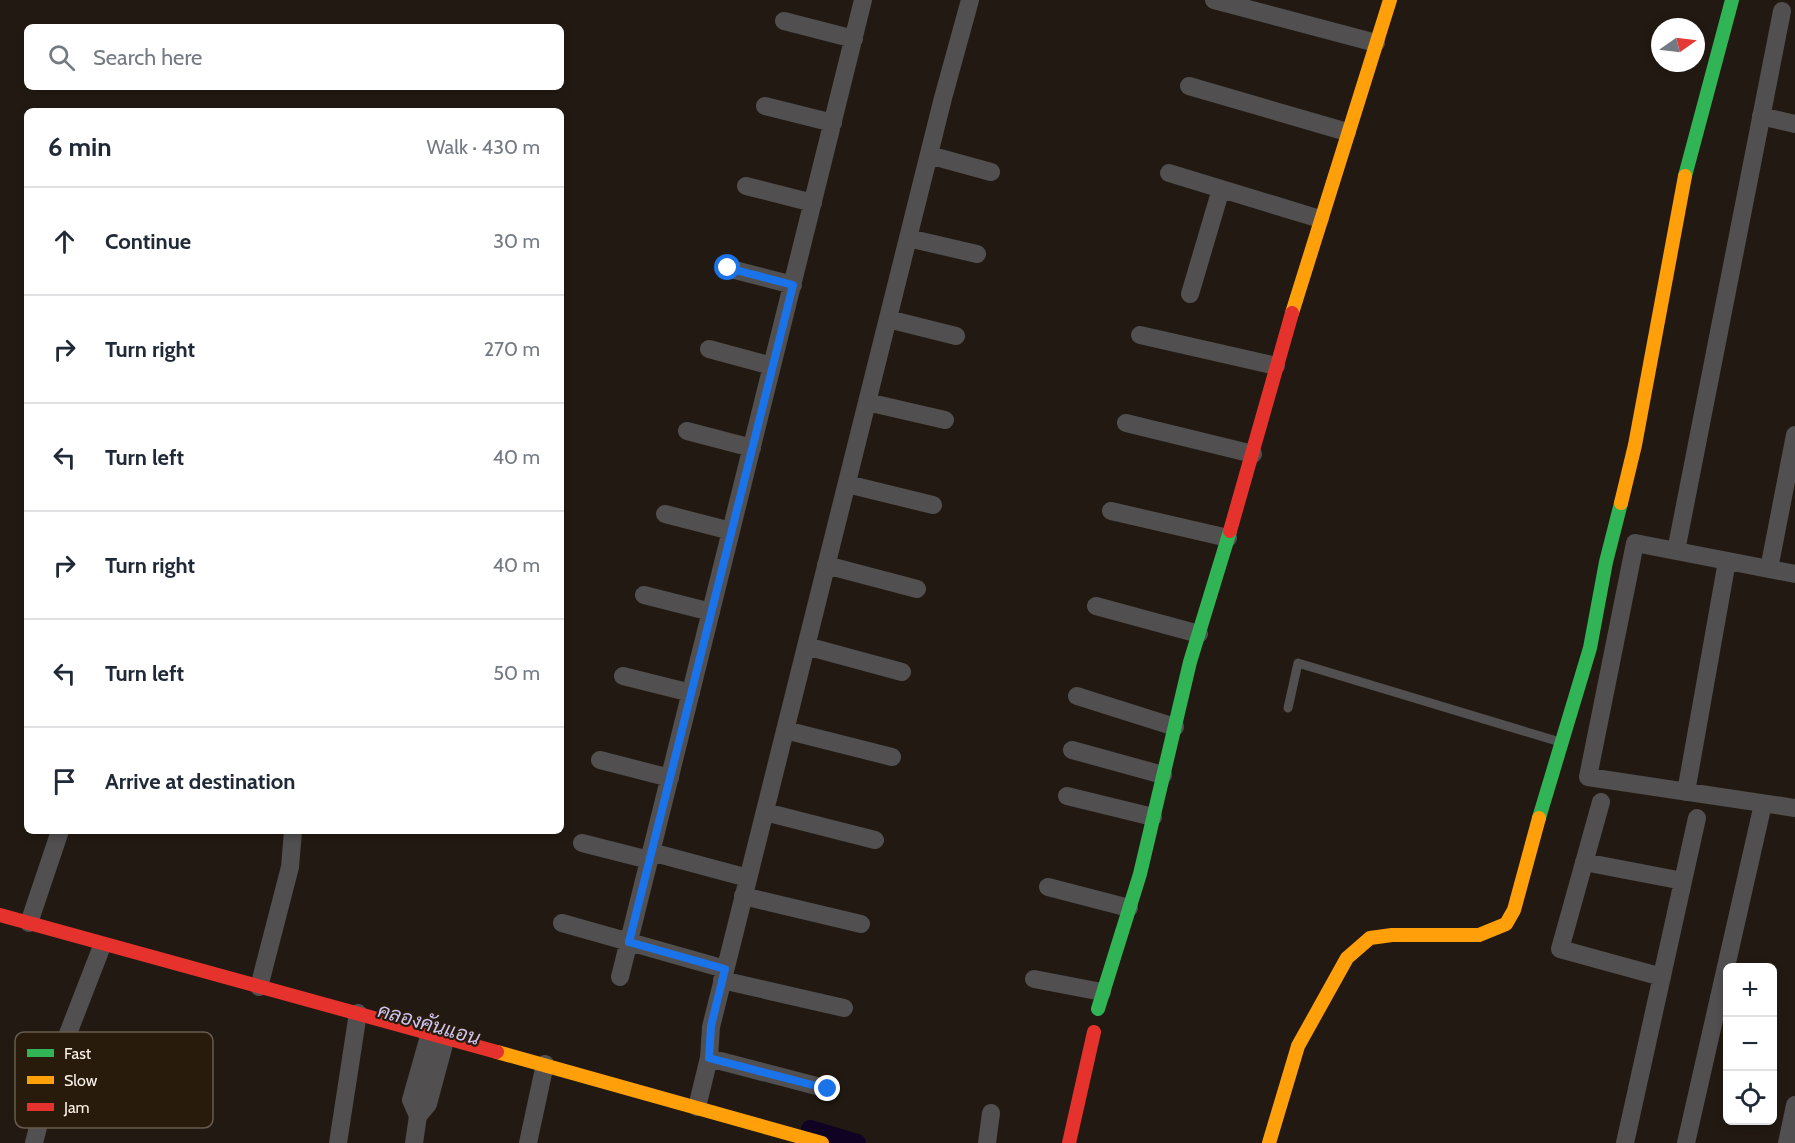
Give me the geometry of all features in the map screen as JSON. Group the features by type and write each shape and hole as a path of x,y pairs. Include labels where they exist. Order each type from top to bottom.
{"street":[{"path":"620,977 863,0"},
{"path":"699,1103 708,1064 711,1026 908,238 970,0"},
{"path":"1214,0 1376,43"},
{"path":"1034,979 1100,1000 1129,908 1199,634 1253,453 1276,366 1390,0"},
{"path":"1269,1143 1298,1046 1347,958 1370,938 1392,935 1479,935 1506,924 1514,910 1590,648 1606,562 1635,445 1686,168 1732,0"},
{"path":"1676,551 1782,11"},
{"path":"784,21 854,39"},
{"path":"1189,86 1347,132"},
{"path":"765,106 833,123"},
{"path":"1761,116 1795,124"},
{"path":"929,155 991,172"},
{"path":"1169,173 1320,219"},
{"path":"746,186 813,203"},
{"path":"1190,294 1221,189"},
{"path":"908,238 977,254"},
{"path":"728,268 793,285"},
{"path":"888,319 957,336"},
{"path":"1140,335 1276,366"},
{"path":"709,350 772,366"},
{"path":"867,402 945,420"},
{"path":"1126,423 1253,453"},
{"path":"687,431 752,448"},
{"path":"1769,569 1795,435"},
{"path":"847,484 933,505"},
{"path":"1111,511 1228,538"},
{"path":"665,514 731,531"},
{"path":"1795,574 1635,543 1588,777 1795,808"},
{"path":"1686,792 1727,561"},
{"path":"826,565 916,589"},
{"path":"644,594 711,612"},
{"path":"1096,606 1199,634"},
{"path":"806,646 902,672"},
{"path":"623,676 691,693"},
{"path":"1077,696 1174,727"},
{"path":"785,729 892,757"},
{"path":"1072,750 1163,775"},
{"path":"600,760 670,778"},
{"path":"1067,796 1153,817"},
{"path":"1601,802 1560,949 1662,977"},
{"path":"1686,1143 1763,804"},
{"path":"765,812 874,840"},
{"path":"1624,1143 1696,818"},
{"path":"30,920 59,834"},
{"path":"260,984 290,867 293,834"},
{"path":"582,843 748,878"},
{"path":"1584,862 1683,881"},
{"path":"1048,887 1129,908"},
{"path":"743,897 861,924"},
{"path":"0,915 30,920 102,946 260,984 438,1035 699,1103 822,1143"},
{"path":"562,923 629,942 724,974 844,1008"},
{"path":"69,1032 102,946"},
{"path":"338,1143 358,1013"},
{"path":"1069,1143 1094,1032"},
{"path":"414,1143 418,1116 411,1100 438,1035"},
{"path":"528,1143 545,1064"},
{"path":"708,1064 828,1089"},
{"path":"1787,1143 1795,1105"},
{"path":"987,1143 991,1113"},
{"path":"34,1143 38,1128"}],"lane":[{"path":"1288,708 1298,663 1562,742"}],"waterway":[{"name":"คลองคันแอน","path":"810,1129 857,1143"}],"traffic: fast":[{"path":"1685,176 1732,0"},
{"path":"1539,818 1590,648 1606,562 1621,503"},
{"path":"1098,1009 1140,874 1190,662 1230,531"}],"traffic: slow":[{"path":"1292,313 1390,0"},
{"path":"1621,503 1635,445 1685,176"},
{"path":"1269,1143 1298,1046 1347,958 1370,938 1392,935 1479,935 1506,924 1514,910 1539,818"},
{"path":"497,1052 822,1143"}],"traffic: jam":[{"path":"1230,531 1292,313"},
{"path":"0,915 497,1052"},
{"path":"1069,1143 1094,1032"}],"route":[{"path":"728,268 793,285 629,942 725,969 711,1026 709,1058 828,1089"}]}
